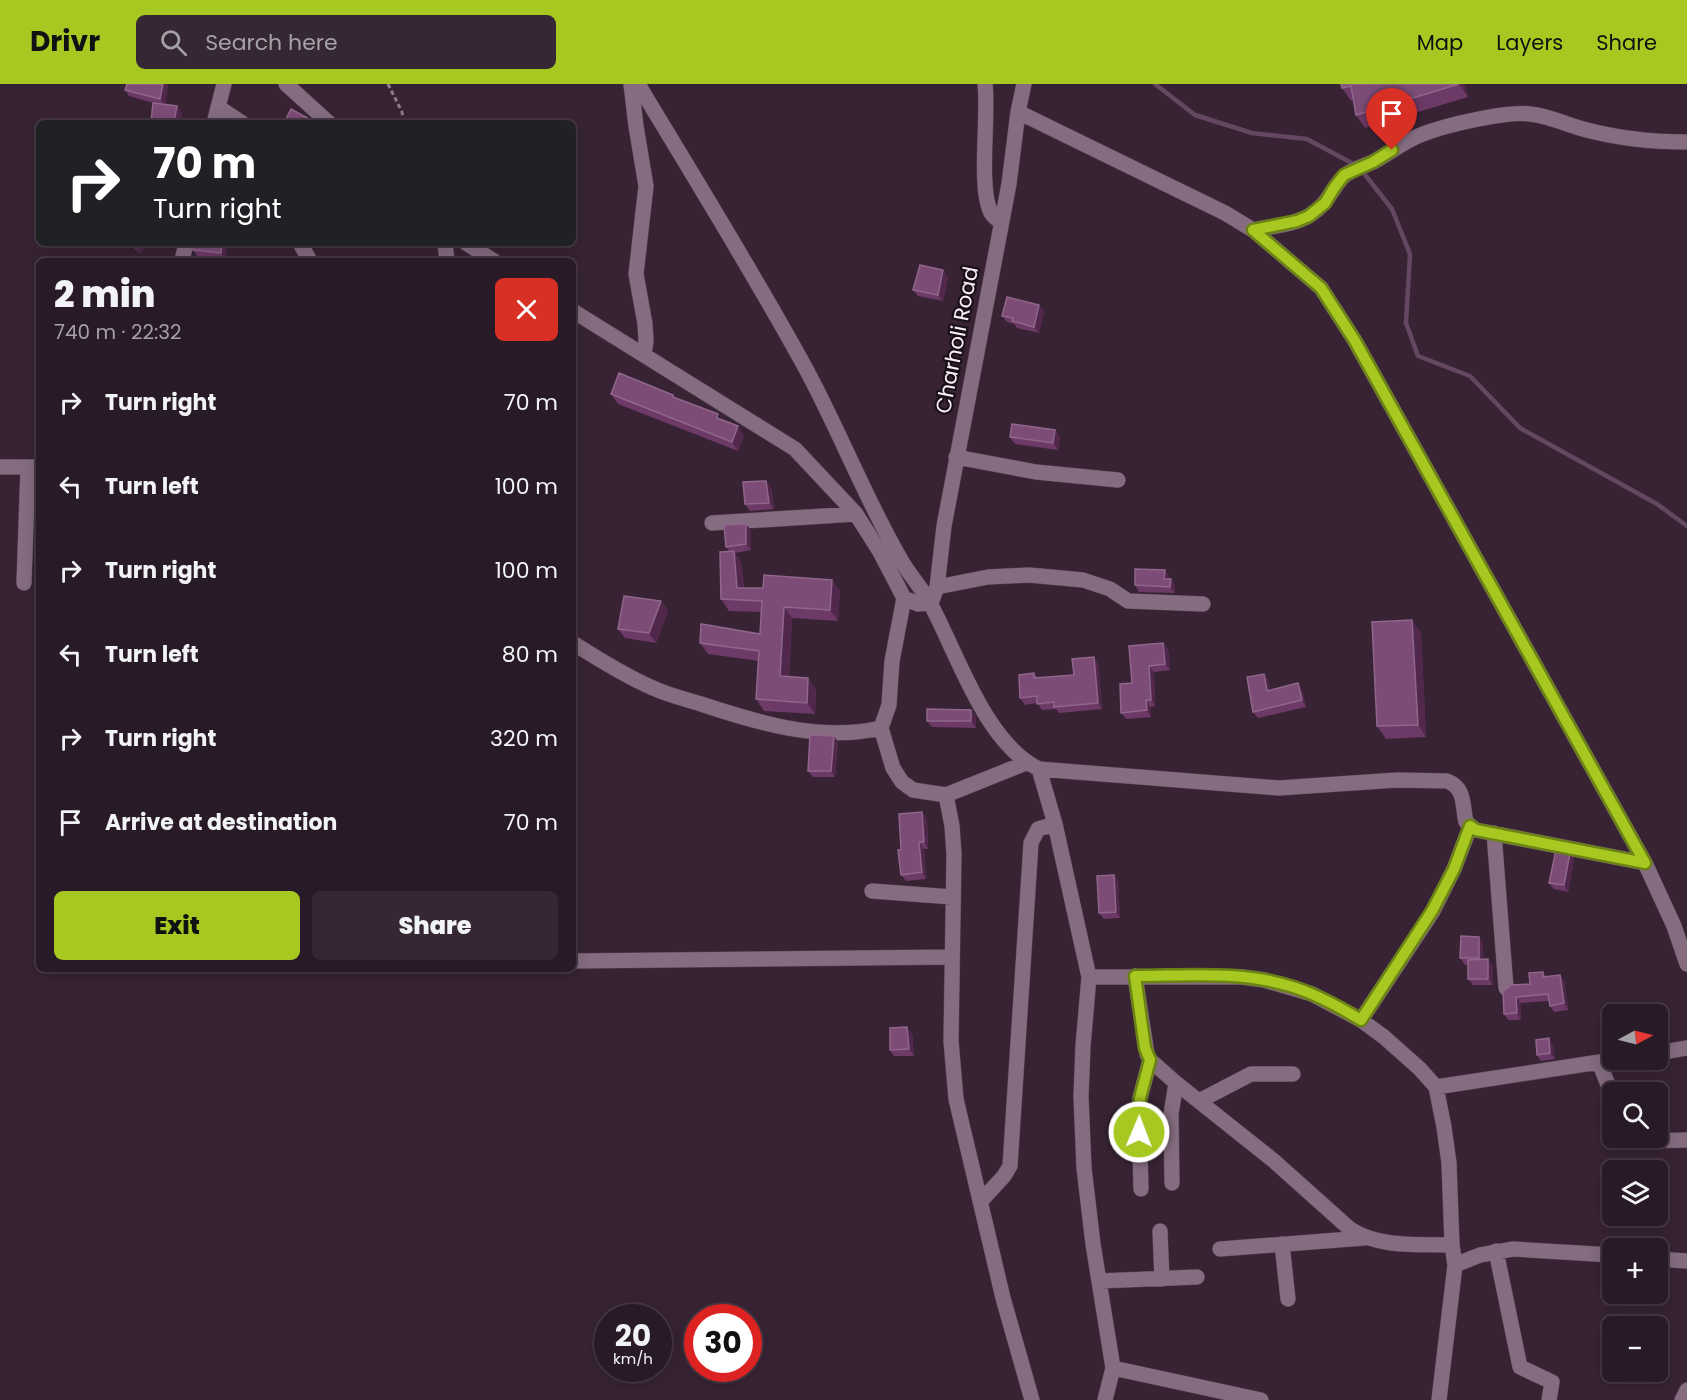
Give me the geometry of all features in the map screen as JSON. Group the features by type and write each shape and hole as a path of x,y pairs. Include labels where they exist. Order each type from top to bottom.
{"street":[{"path":"215,120 224,84"},
{"path":"286,84 325,120"},
{"path":"631,84 646,186 636,273 645,324 644,355"},
{"path":"638,84 760,286 814,385 902,562 931,603 980,707 1013,751 1032,766 1055,824 1089,977 1081,1096 1087,1203 1113,1368 1104,1400"},
{"path":"985,84 987,100 985,172 988,204 994,218 1001,222"},
{"name":"Charholi Road","path":"931,603 937,587 944,526 1009,184 1024,84"},
{"path":"218,107 238,120"},
{"path":"1018,112 1225,213 1253,230 1321,288 1355,341 1645,863 1674,926 1687,964"},
{"path":"1253,230 1297,221 1309,216 1325,203 1344,175 1373,162 1422,134 1496,116 1529,114 1556,118 1582,128 1642,140 1687,141"},
{"path":"471,246 489,258"},
{"path":"576,312 795,449 856,514 880,552 904,598 892,661 889,705 881,728 893,768 902,782 914,790 946,795 1032,766 1279,788 1397,780 1447,781 1459,789 1463,798 1466,822 1470,826 1494,833 1645,863"},
{"path":"956,457 1036,472 1118,480"},
{"path":"0,467 33,467 24,583"},
{"path":"712,523 856,514"},
{"path":"937,587 988,577 1029,575 1083,580 1110,589 1128,601 1203,604"},
{"path":"904,598 918,604 931,603"},
{"path":"576,644 599,660 653,688 726,712 771,724 826,733 856,734 881,728"},
{"path":"946,795 954,854 951,957 953,1078 962,1129 1032,1400"},
{"path":"980,1202 1010,1166 1031,843 1038,829 1055,824"},
{"path":"1361,1020 1432,911 1454,869 1470,826"},
{"path":"1494,833 1506,988"},
{"path":"872,891 952,897"},
{"path":"576,961 951,957"},
{"path":"1135,976 1145,1048 1150,1060 1274,1161 1350,1229 1364,1238"},
{"path":"1089,977 1242,977 1264,980 1312,994 1361,1020 1420,1069 1436,1087 1449,1163 1452,1245 1455,1265 1439,1400"},
{"path":"1668,1051 1687,1048"},
{"path":"1141,1189 1140,1098 1150,1060"},
{"path":"1599,1062 1607,1082"},
{"path":"1436,1087 1602,1062"},
{"path":"1199,1101 1251,1074 1293,1074"},
{"path":"1172,1183 1171,1114 1176,1083"},
{"path":"1668,1140 1687,1140"},
{"path":"1160,1231 1162,1279"},
{"path":"1220,1249 1364,1238 1406,1244 1452,1245"},
{"path":"1282,1244 1288,1299"},
{"path":"1455,1265 1496,1251 1513,1249 1602,1254"},
{"path":"1496,1251 1520,1367 1552,1382 1549,1400"},
{"path":"1668,1260 1687,1261"},
{"path":"1099,1281 1197,1277"},
{"path":"1113,1368 1260,1400"},
{"path":"1682,1400 1687,1390"}],"path":[{"path":"388,84 402,112 403,120"}],"building":[{"path":"127,84 163,84 160,99 125,90"},
{"path":"1341,84 1459,84 1356,115 1351,86 1342,88"},
{"path":"153,103 177,106 175,120 151,120"},
{"path":"291,109 311,120 286,120"},
{"path":"194,246 222,246 221,253 193,250"},
{"path":"920,265 943,270 938,295 913,290"},
{"path":"1007,297 1039,305 1034,327 1002,316"},
{"path":"619,373 718,414 717,418 738,426 732,442 611,394"},
{"path":"1012,424 1055,430 1053,443 1010,437"},
{"path":"766,481 769,503 745,504 743,482"},
{"path":"746,524 746,544 726,547 724,525"},
{"path":"734,551 737,588 763,588 764,575 832,580 830,610 784,607 780,676 808,678 807,703 756,699 759,651 700,643 701,624 760,634 762,601 721,599 720,552"},
{"path":"1135,569 1165,570 1164,579 1171,579 1170,587 1135,585"},
{"path":"624,596 661,601 649,633 618,629"},
{"path":"1412,620 1418,725 1377,726 1372,622"},
{"path":"1163,643 1165,664 1149,666 1151,700 1146,700 1147,710 1121,713 1120,684 1132,683 1129,646"},
{"path":"1094,657 1098,703 1054,707 1054,702 1037,704 1037,696 1020,698 1019,675 1034,673 1034,678 1074,675 1072,659"},
{"path":"1264,674 1267,691 1298,683 1302,700 1253,712 1247,677"},
{"path":"927,709 971,710 971,721 927,721"},
{"path":"810,735 834,736 831,771 808,771"},
{"path":"922,812 924,842 919,842 922,872 901,875 898,850 901,850 899,814"},
{"path":"1556,850 1570,853 1564,885 1549,883"},
{"path":"1114,875 1116,912 1099,913 1097,876"},
{"path":"1461,936 1479,937 1479,958 1460,958"},
{"path":"1488,959 1488,979 1468,979 1468,960"},
{"path":"1543,972 1543,977 1560,975 1564,1003 1550,1006 1548,994 1516,997 1517,1013 1504,1014 1503,991 1511,985 1530,984 1529,973"},
{"path":"907,1027 909,1049 890,1050 890,1028"},
{"path":"1549,1038 1550,1053 1537,1055 1536,1040"}],"waterway":[{"path":"1155,84 1195,115 1252,133 1307,139 1359,167 1392,209 1410,254 1406,323 1418,356 1470,376 1520,428 1657,504 1687,526"}],"route":[{"path":"1139,1132 1140,1098 1150,1060 1145,1048 1135,976 1242,977 1264,980 1312,994 1361,1020 1448,883 1470,826 1476,830 1645,863 1355,341 1321,288 1253,230 1297,221 1309,216 1325,203 1344,175 1373,162 1392,150"}]}
